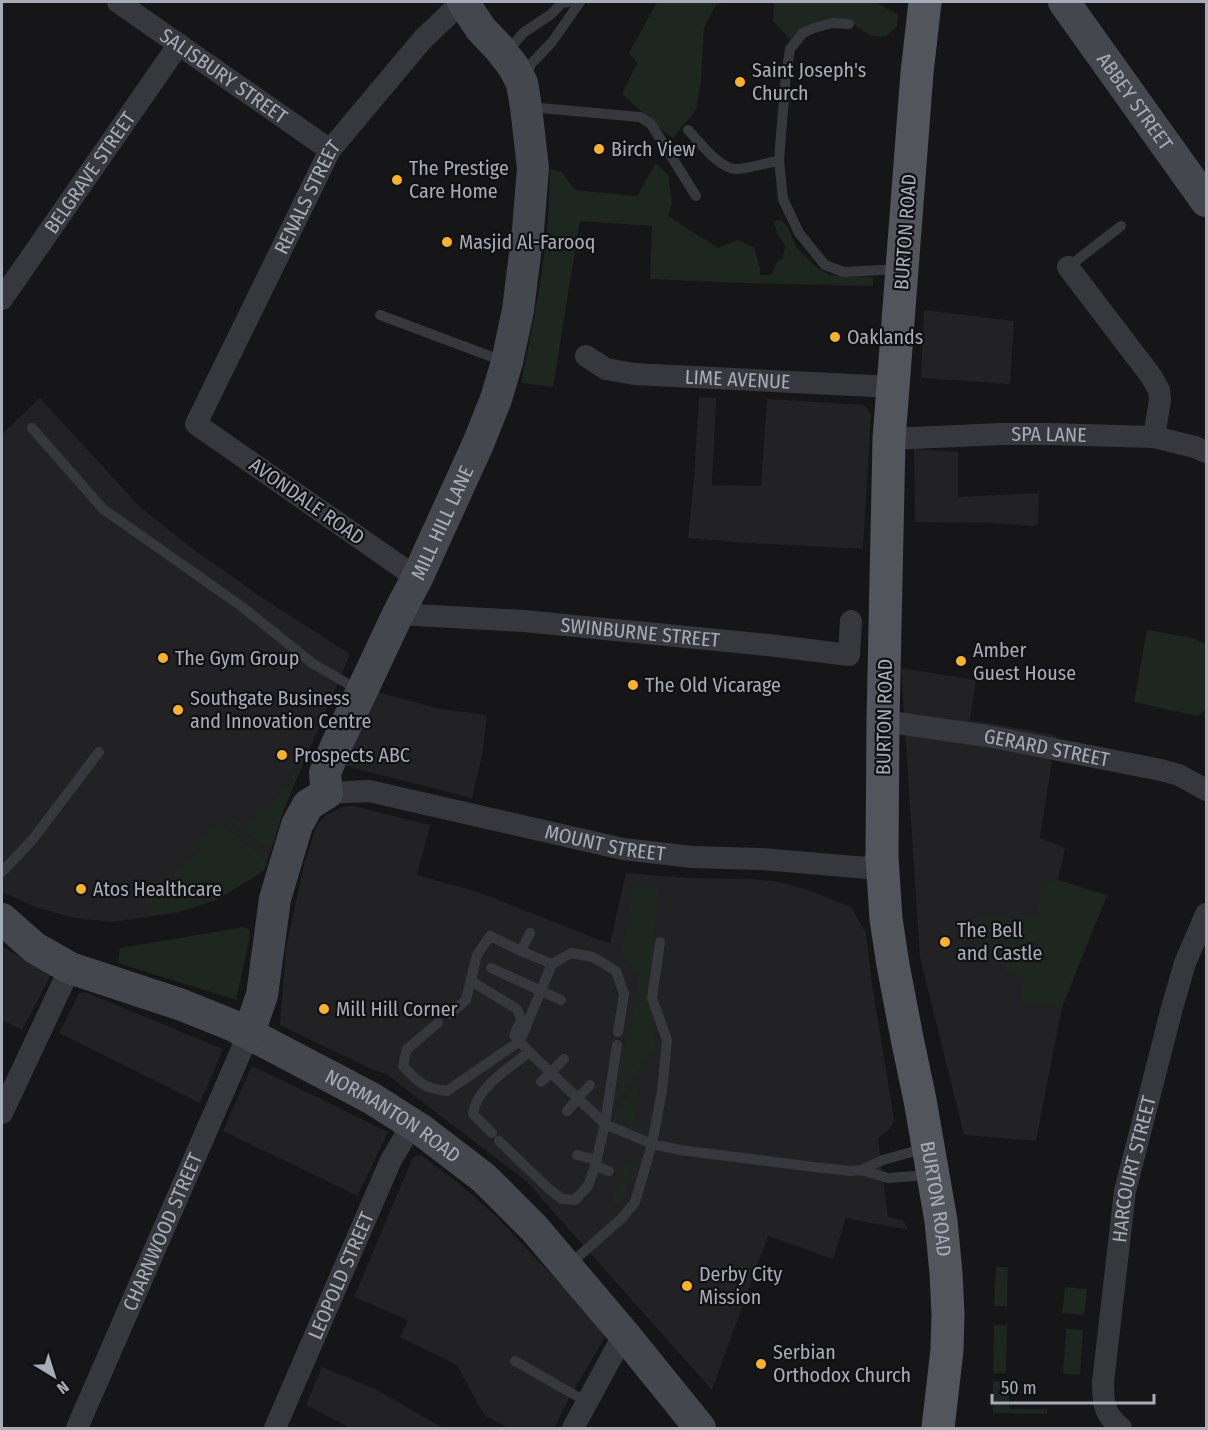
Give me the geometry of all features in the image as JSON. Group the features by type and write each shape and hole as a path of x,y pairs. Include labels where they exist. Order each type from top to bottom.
{"main road":[{"name":"BURTON ROAD","path":"925,2 916,73 889,439 882,857 886,919 893,965 941,1221 948,1314 945,1369 938,1428"}],"street":[{"name":"SALISBURY STREET","path":"118,2 330,150"},
{"name":"MILL HILL LANE","path":"327,793 325,772 361,691 417,578 496,399 518,310 533,168 524,95 513,66 481,29 463,2"},
{"name":"RENALS STREET","path":"196,424 330,150 423,39 463,2"},
{"name":"ABBEY STREET","path":"1064,2 1206,201"},
{"name":"BELGRAVE STREET","path":"2,299 179,44"},
{"path":"1068,267 1151,376 1159,390 1160,400 1154,437"},
{"name":"LIME AVENUE","path":"586,356 606,369 634,374 893,387"},
{"name":"AVONDALE ROAD","path":"196,424 417,578"},
{"name":"SPA LANE","path":"889,439 1049,434 1154,437 1206,452"},
{"name":"SWINBURNE STREET","path":"398,614 524,621 849,655 851,621"},
{"name":"GERARD STREET","path":"883,721 987,736 1161,770 1179,776 1206,790"},
{"name":"MOUNT STREET","path":"327,793 369,791 623,849 692,857 761,859 867,868 882,857"},
{"path":"249,1033 262,995 275,899 297,825 308,805 327,793"},
{"name":"HARCOURT STREET","path":"1121,1428 1108,1416 1103,1401 1103,1382 1125,1191 1185,963 1206,914"},
{"name":"NORMANTON ROAD","path":"2,919 35,948 70,968 182,1005 234,1026 371,1098 413,1124 484,1178 534,1228 700,1428"},
{"path":"2,1113 70,968"},
{"name":"CHARNWOOD STREET","path":"77,1428 249,1033"},
{"name":"LEOPOLD STREET","path":"275,1428 390,1160 413,1124"},
{"path":"573,1428 624,1334"}],"lane":[{"path":"504,55 524,33 550,15 562,3 568,2"},
{"path":"579,2 552,42 532,63 524,95 640,117 651,124 696,196"},
{"path":"849,24 832,23 814,28 803,33 790,49 778,160 783,199 799,233 825,266 844,272 902,269"},
{"path":"688,130 720,163 728,168 736,169 778,160"},
{"path":"1068,267 1121,226"},
{"path":"380,315 507,362"},
{"path":"32,428 103,509 241,606 312,663 361,691"},
{"path":"2,872 33,839 99,752"},
{"path":"521,951 530,933"},
{"path":"450,1014 466,1000 477,955 490,936 552,964"},
{"path":"568,1267 622,1218 635,1202 652,1144 662,1091 667,1040 652,999 660,942"},
{"path":"438,1023 407,1049 403,1066 419,1082 432,1089 447,1091 519,1041 552,964 571,953 593,957 616,971 624,994 618,1032"},
{"path":"491,968 561,1000"},
{"path":"471,981 517,1009 521,1020 514,1035 605,1124 652,1144 680,1150 851,1171 861,1170 883,1160 930,1161"},
{"path":"529,1052 493,1081 479,1096 474,1105 473,1114 549,1189 562,1199 575,1200 588,1186 596,1163 605,1124 617,1045"},
{"path":"542,1082 564,1059"},
{"path":"567,1111 590,1085"},
{"path":"577,1155 609,1171"},
{"path":"861,1170 888,1178 930,1161"},
{"path":"515,1361 587,1402"}],"shaded area":[{"path":"657,2 724,2 716,5 704,28 701,81 696,110 673,138 654,124 622,94 637,63 629,53"},
{"path":"774,2 876,2 898,15 897,26 885,37 871,36 844,21 791,40 773,21"},
{"path":"656,163 668,175 672,203 668,216 718,248 738,240 754,247 760,275 772,275 776,263 783,258 785,246 777,233 774,221 781,220 787,226 797,248 815,266 829,275 873,277 873,286 650,279 652,226 580,221 553,387 521,383 543,261 549,214 550,169 562,172 575,190 637,196"},
{"path":"924,310 1014,321 1010,384 921,378"},
{"path":"699,397 716,398 712,485 761,486 767,399 864,405 871,414 863,549 688,538"},
{"path":"40,398 139,506 197,552 267,601 350,654 284,809 264,871 216,900 179,912 112,922 74,918 35,907 2,892 2,434"},
{"path":"914,449 958,452 958,497 1039,493 1038,524 1032,526 915,522"},
{"path":"1147,630 1194,638 1206,645 1206,710 1197,716 1134,702"},
{"path":"901,668 976,680 970,720 1056,735 1040,838 1065,848 1058,880 1107,895 1062,1007 1036,1141 964,1135 920,958"},
{"path":"374,691 440,709 487,715 482,756 472,798 342,765"},
{"path":"303,757 305,759 284,809 271,850 229,821 232,817 245,826 260,805 268,809"},
{"path":"345,806 430,825 417,875 478,892 610,944 626,873 780,882 851,907 866,933 894,1119 889,1129 878,1138 888,1217 903,1220 908,1230 846,1218 833,1259 768,1236 712,1390 526,1181 386,1074 373,1070 280,1025 286,947 304,865 319,822 327,814"},
{"path":"216,820 262,856 267,862 264,871 216,900 179,912 147,917 147,896 143,892 151,881 164,890 187,858 191,860 201,847 198,844"},
{"path":"1050,879 1107,895 1062,1007 1020,1005 1023,977 1005,973 1003,952 989,954 980,932 980,917 1037,918 1039,889 1046,889"},
{"path":"633,886 659,887 649,993 656,1046 610,1112 635,1000 638,976 621,955"},
{"path":"244,927 249,929 250,936 236,1000 118,963 120,948"},
{"path":"2,946 51,975 22,1030 2,1020"},
{"path":"85,992 223,1049 200,1103 59,1033 79,993"},
{"path":"252,1066 388,1132 358,1195 223,1131"},
{"path":"641,1076 634,1126 612,1119"},
{"path":"421,1155 496,1216 603,1329 604,1339 554,1428 509,1428 484,1415 457,1365 400,1337 408,1320 354,1297 413,1157"},
{"path":"626,1160 635,1163 620,1207 611,1203"},
{"path":"996,1267 1008,1267 1007,1306 994,1306"},
{"path":"1065,1287 1087,1289 1084,1315 1062,1313"},
{"path":"994,1325 1007,1325 1006,1373 993,1373"},
{"path":"1066,1329 1083,1330 1080,1375 1063,1374"},
{"path":"322,1367 377,1390 443,1428 351,1428 306,1405"},
{"path":"993,1381 1009,1381 1009,1409 1047,1409 1047,1414 993,1413"}],"place":[{"name":"Saint Joseph's Church","path":"740,82"},
{"name":"Birch View","path":"599,149"},
{"name":"The Prestige Care Home","path":"397,180"},
{"name":"Masjid Al-Farooq","path":"447,242"},
{"name":"Oaklands","path":"835,337"},
{"name":"The Gym Group","path":"163,658"},
{"name":"Amber Guest House","path":"961,661"},
{"name":"The Old Vicarage","path":"633,685"},
{"name":"Southgate Business and Innovation Centre","path":"178,710"},
{"name":"Prospects ABC","path":"282,755"},
{"name":"Atos Healthcare","path":"81,889"},
{"name":"The Bell and Castle","path":"945,942"},
{"name":"Mill Hill Corner","path":"324,1009"},
{"name":"Derby City Mission","path":"687,1286"},
{"name":"Serbian Orthodox Church","path":"761,1364"}]}
